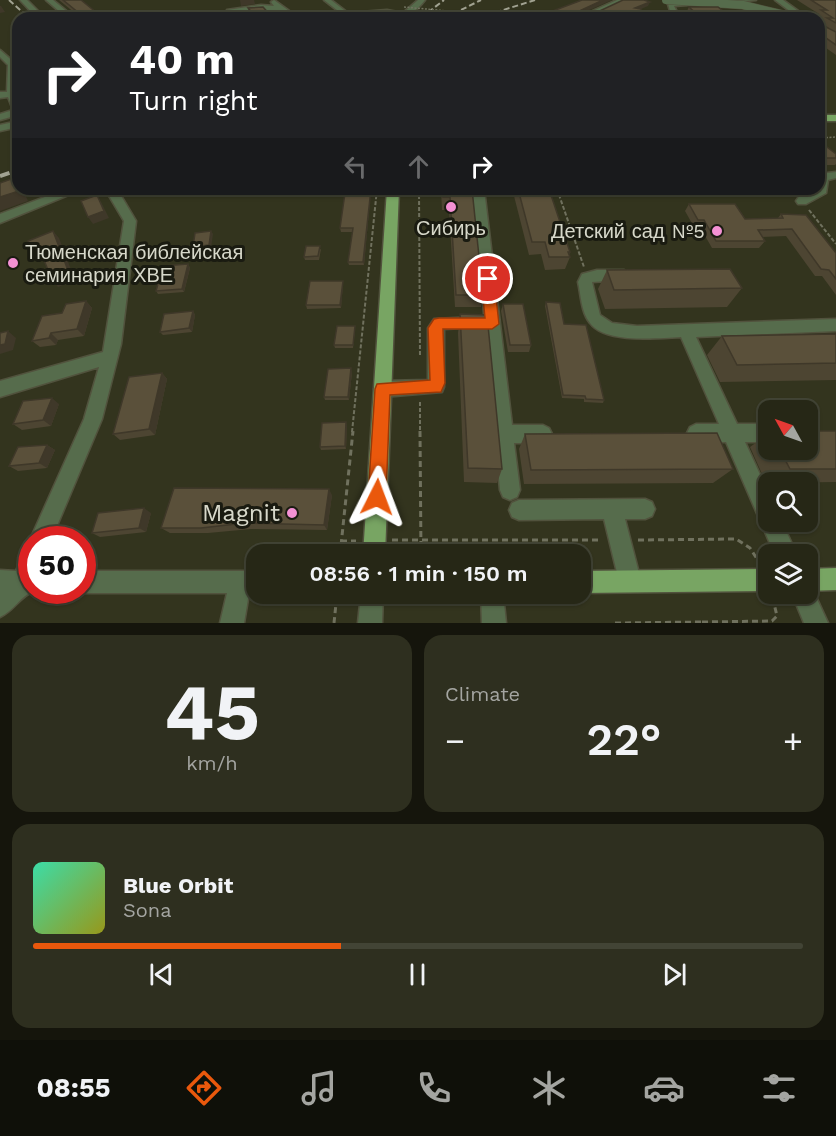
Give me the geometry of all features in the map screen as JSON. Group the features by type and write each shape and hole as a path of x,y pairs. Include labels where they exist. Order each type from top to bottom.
{"main road":[{"path":"375,544 393,195"},
{"path":"818,579 836,579"},
{"path":"591,582 758,580"}],"street":[{"path":"23,0 35,12"},
{"path":"49,0 64,12"},
{"path":"272,0 287,12"},
{"path":"327,0 342,12"},
{"path":"410,12 422,0"},
{"path":"595,12 623,0"},
{"path":"668,3 753,0"},
{"path":"778,0 795,12"},
{"path":"668,3 743,5 772,12"},
{"path":"234,12 229,7 281,8"},
{"path":"0,52 12,64 12,94 0,95"},
{"path":"0,66 12,64"},
{"path":"0,219 62,195"},
{"path":"46,526 93,419 110,357 130,221 115,195"},
{"path":"479,195 510,490"},
{"path":"802,201 811,195"},
{"path":"643,275 597,275 587,278 585,282 595,319 602,326 624,331 686,331 836,325"},
{"path":"383,389 436,387 438,383 435,328 439,323 492,324"},
{"path":"686,331 758,493"},
{"path":"0,389 110,357"},
{"path":"683,433 758,433"},
{"path":"504,434 564,434"},
{"path":"612,509 630,581"},
{"path":"519,510 645,509"},
{"path":"0,606 18,582"},
{"path":"96,582 246,582"},
{"path":"232,623 246,587"},
{"path":"370,623 371,604"},
{"path":"493,604 494,623"},
{"path":"807,604 816,623"}],"path":[{"path":"404,7 450,12"},
{"path":"341,544 376,195"},
{"path":"559,195 587,278"},
{"path":"802,201 836,244"},
{"path":"334,623 336,604"},
{"path":"615,623 772,621 777,616 774,604"}],"building":[{"path":"63,0 81,0 96,12 78,12"},
{"path":"582,0 603,0 577,12 550,12"},
{"path":"623,0 650,2 635,8 641,9 641,12 598,12"},
{"path":"811,0 836,0 836,23 827,18 833,18 821,10 827,10"},
{"path":"263,7 268,12 252,12 248,8"},
{"path":"689,7 718,7 724,12 694,12"},
{"path":"825,26 836,32 836,45 825,37"},
{"path":"825,146 836,154 836,158 825,158"},
{"path":"12,179 12,193 0,197 0,183"},
{"path":"97,195 104,211 88,217 81,201"},
{"path":"345,195 370,195 363,262 348,262 353,228 340,228"},
{"path":"443,195 473,195 483,295 456,295 450,197 443,197"},
{"path":"520,195 551,195 570,257 549,257 545,242 532,242"},
{"path":"689,204 735,204 745,219 783,218 781,214 806,215 836,253 836,279 829,270 821,269 792,229 758,230 765,241 716,241 704,220 698,220"},
{"path":"53,231 69,273 52,280 40,250 33,253 28,241"},
{"path":"211,231 209,245 193,247 195,233"},
{"path":"306,246 320,246 318,256 304,257"},
{"path":"188,264 182,289 156,291 163,266"},
{"path":"730,269 742,288 614,290 607,270"},
{"path":"310,281 343,281 340,305 306,305"},
{"path":"86,301 77,329 51,333 49,338 32,341 42,316 62,313 66,304"},
{"path":"546,302 560,303 564,324 586,325 604,400 563,395"},
{"path":"503,304 523,304 531,345 510,345"},
{"path":"193,311 189,328 160,332 164,314"},
{"path":"460,314 487,315 502,469 468,468"},
{"path":"337,326 355,326 353,345 334,345"},
{"path":"8,331 5,344 0,345 0,333"},
{"path":"836,334 836,363 737,365 722,336"},
{"path":"351,368 348,397 324,397 328,369"},
{"path":"162,373 149,429 113,434 129,377"},
{"path":"52,398 43,420 13,424 23,401"},
{"path":"346,422 345,446 320,447 322,423"},
{"path":"818,431 836,431 836,469 790,469 785,460 818,460"},
{"path":"717,433 733,469 531,470 525,434"},
{"path":"47,445 39,463 9,466 18,447"},
{"path":"174,488 329,489 324,525 245,523 201,528 161,528"},
{"path":"144,508 139,528 96,533 96,526 94,526 98,513"}],"railway":[{"path":"9,0 22,12"},
{"path":"429,12 444,0"},
{"path":"457,12 481,0"},
{"path":"497,12 535,0"},
{"path":"0,176 12,172"}],"place":[{"name":"Сибирь","path":"451,207"},
{"name":"Детский сад №5","path":"717,231"},
{"name":"Тюменская библейская семинария ХВЕ","path":"13,263"},
{"name":"Magnit","path":"292,513"}],"route":[{"path":"377,497 383,389 436,387 438,383 435,328 439,323 492,324 488,279"}]}
